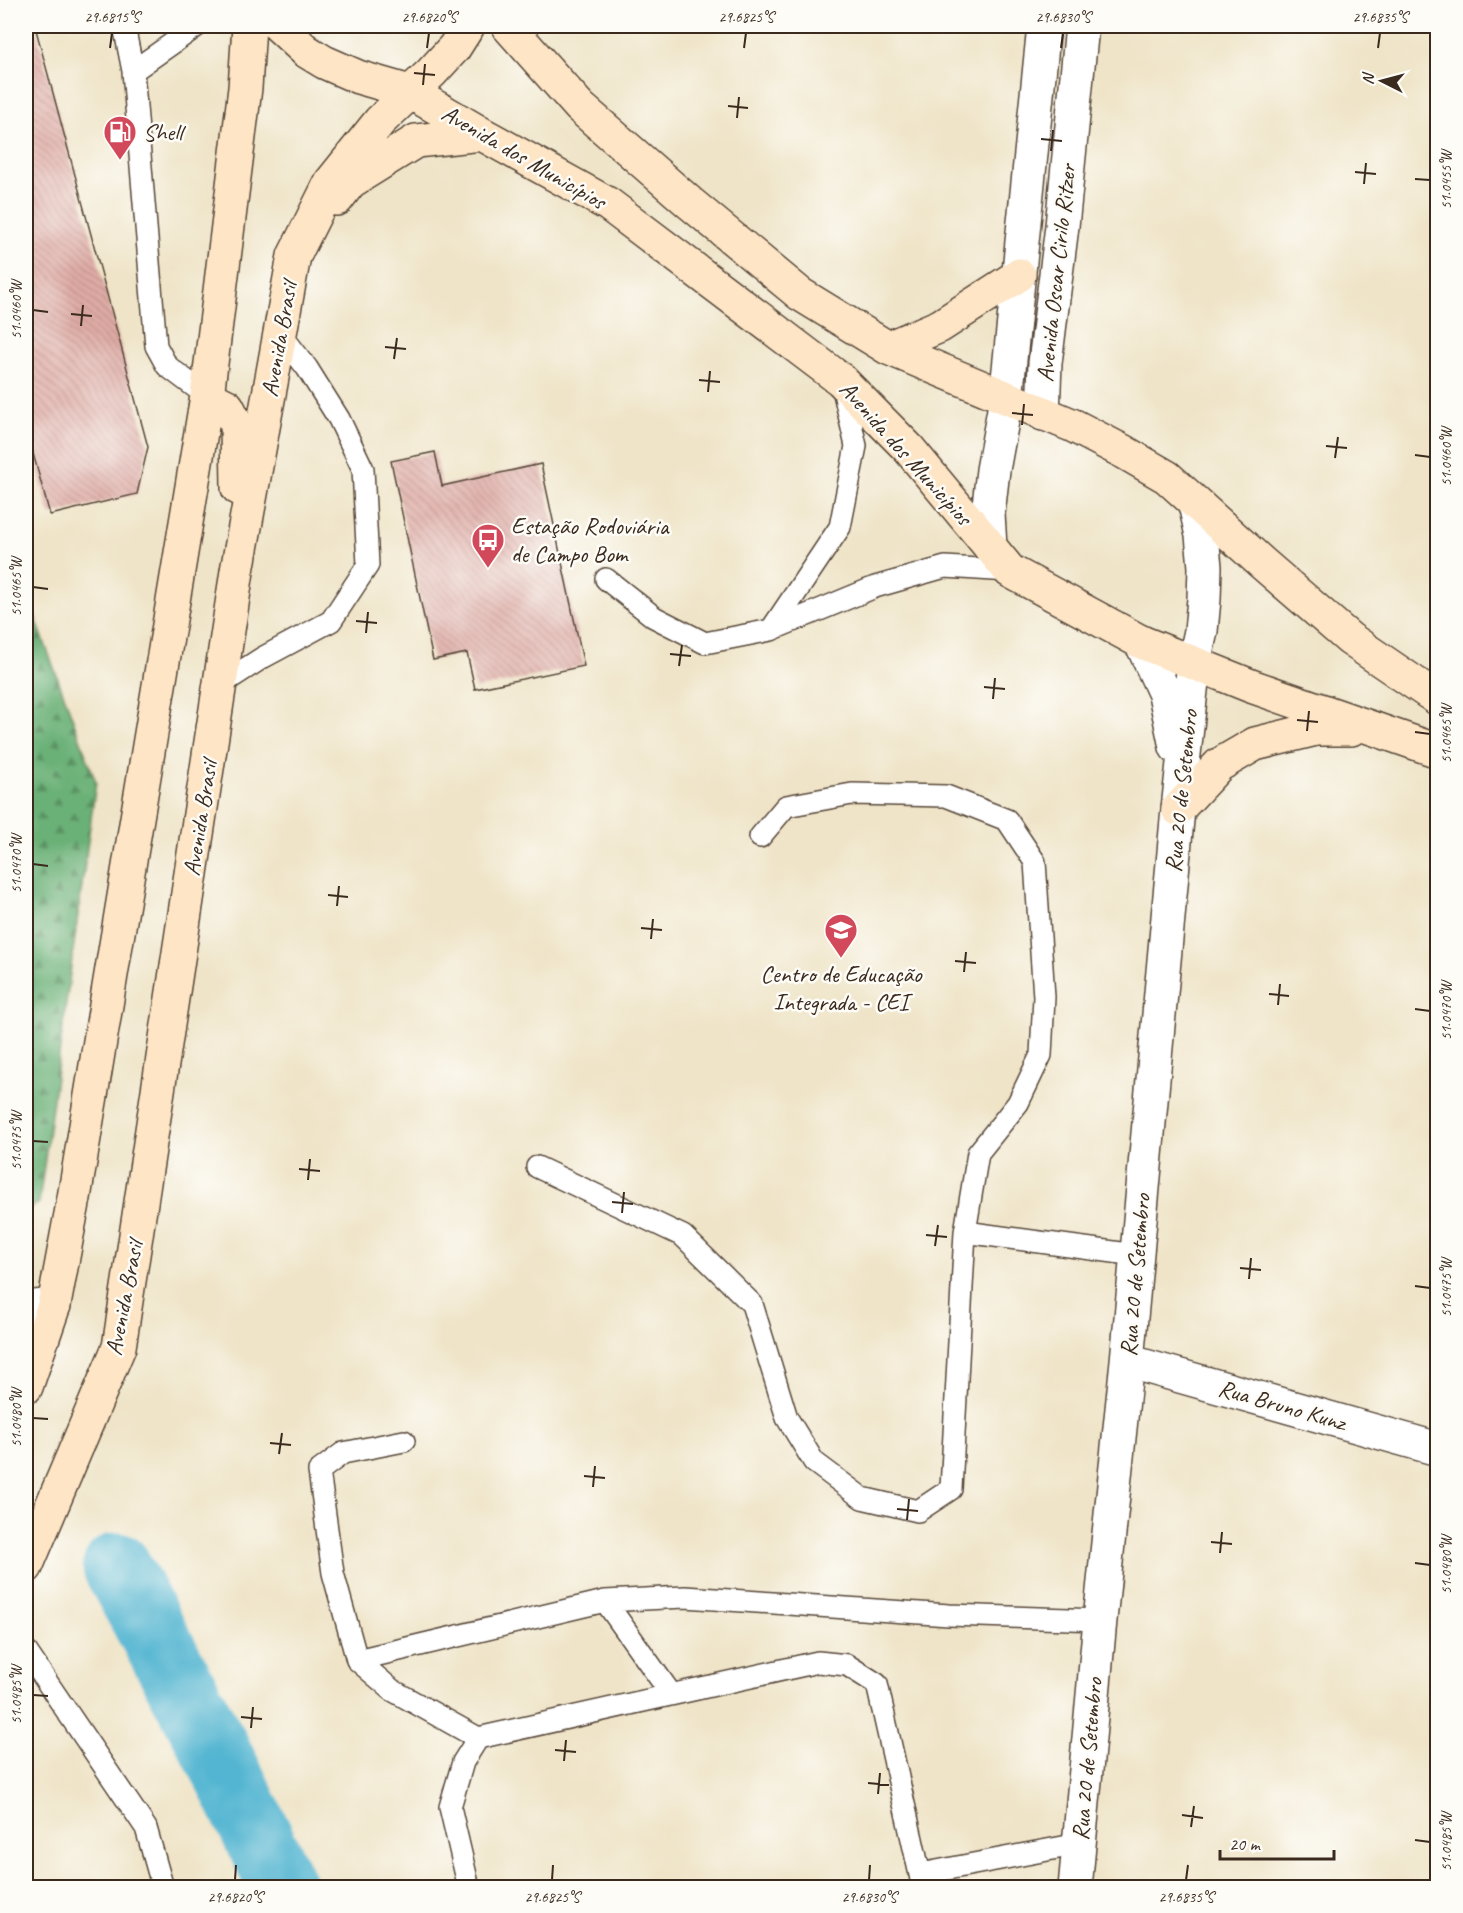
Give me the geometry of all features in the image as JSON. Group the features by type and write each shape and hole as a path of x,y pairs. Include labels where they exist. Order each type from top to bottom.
{"main road":[{"path":"26,1387 40,1306 74,1198 207,396 245,88 249,26"},
{"name":"Avenida dos Municípios","path":"279,26 306,51 324,62 358,77 410,92 608,204 841,380 909,449 1000,559 1141,642 1251,686 1437,751"},
{"name":"Avenida Brasil","path":"26,1567 119,1347 237,571 294,256 331,183 380,121 454,48 468,26"},
{"path":"508,26 580,107 800,294 888,348 1074,426 1167,477 1350,639 1437,699"},
{"path":"294,256 350,182 416,141 482,134"},
{"path":"888,348 939,326 1019,275"},
{"path":"207,396 227,406 237,425 237,571"},
{"path":"1178,809 1219,765 1255,744 1316,729 1373,729"}],"street":[{"name":"Avenida Oscar Cirilo Ritzer","path":"1000,559 988,514 993,470 1006,399 1044,26"},
{"name":"Avenida Oscar Cirilo Ritzer","path":"1043,414 1045,363 1062,226 1082,26"},
{"path":"1036,119 1072,123"},
{"path":"1025,221 1062,226"},
{"name":"Rua 20 de Setembro","path":"1075,1887 1178,809 1194,663 1201,631 1205,578 1202,536 1195,504"},
{"path":"1141,642 1165,694 1177,751 1178,809"},
{"name":"Rua Bruno Kunz","path":"1127,1360 1437,1449"}],"lane":[{"path":"124,26 133,71 156,346 167,366 207,396"},
{"path":"133,71 197,26"},
{"path":"220,685 262,658 331,621 368,565 363,469 339,419 307,368 280,333"},
{"path":"771,630 840,527 856,446 841,380"},
{"path":"606,579 654,617 705,643 771,630 875,587 945,567 1000,559"},
{"path":"537,1167 683,1236 752,1304 787,1418 814,1462 862,1498 918,1511 951,1489 965,1232 978,1153 1018,1103 1041,1055 1044,997 1035,862 1007,820 946,796 852,794 786,806 760,837"},
{"path":"965,1232 1136,1255"},
{"path":"404,1441 343,1453 319,1471 333,1573 357,1660 392,1690 478,1738 818,1662 847,1665 877,1684 922,1881 1079,1845"},
{"path":"357,1660 605,1601 686,1597 949,1615 1100,1620"},
{"path":"605,1601 671,1694"},
{"path":"26,1651 146,1828 163,1887"},
{"path":"469,1887 450,1807 463,1762 478,1738"}],"green space":[{"path":"26,592 96,782 39,1203 26,1211"}],"building":[{"path":"26,26 35,26 148,447 137,494 50,515 26,428"},
{"name":"Estação Rodoviária de Campo Bom","path":"435,452 442,486 541,464 584,666 475,689 467,653 433,660 391,461"}],"waterway":[{"path":"117,1567 218,1754 283,1888"}],"place":[{"name":"Shell","path":"120,161"},
{"name":"Estação Rodoviária de Campo Bom","path":"488,569"},
{"name":"Centro de Educação Integrada - CEI","path":"841,959"}]}
